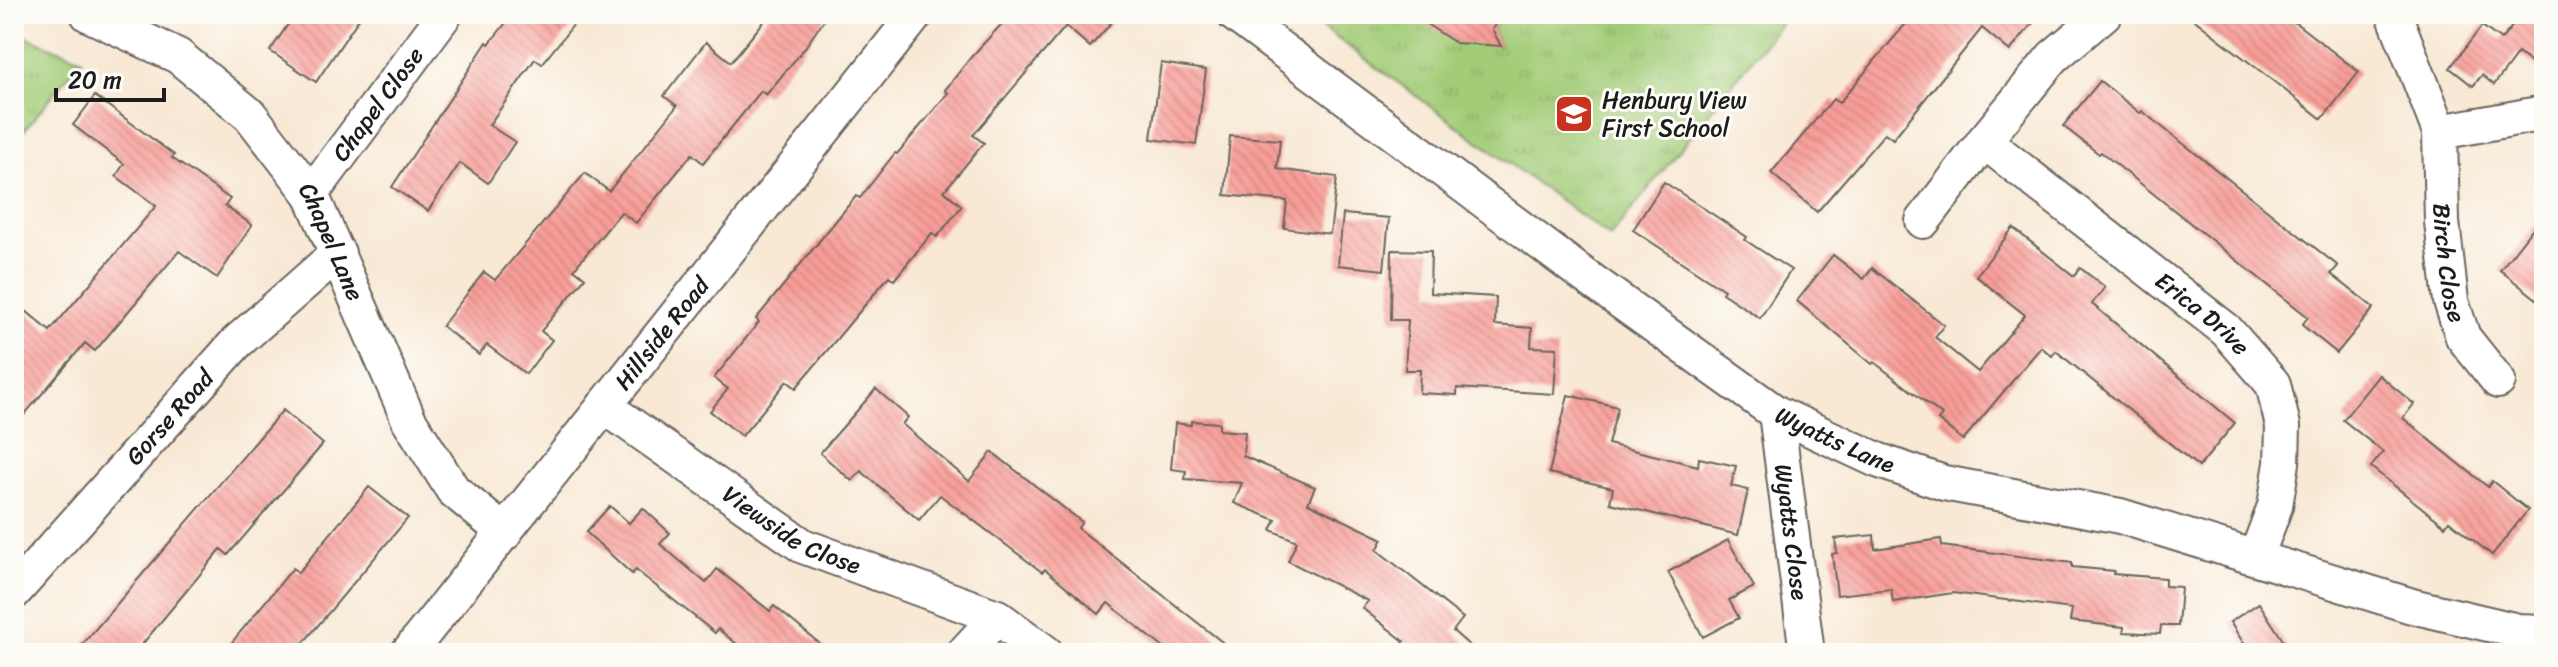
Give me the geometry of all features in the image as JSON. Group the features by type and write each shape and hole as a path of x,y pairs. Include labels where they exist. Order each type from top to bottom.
{"street":[{"name":"Chapel Lane","path":"88,14 178,56 250,115 311,194 409,420 453,490 505,533"},
{"name":"Chapel Close","path":"311,194 445,14"},
{"name":"Hillside Road","path":"408,653 916,14"},
{"name":"Wyatts Lane","path":"1234,14 1571,266 1776,413 1877,460 1944,483 2120,516 2412,606 2518,631 2544,632"},
{"path":"1923,221 2053,57 2104,14"},
{"name":"Birch Close","path":"2394,14 2440,132 2442,222 2451,301 2463,337 2498,381"},
{"path":"2440,132 2544,113"},
{"name":"Erica Drive","path":"1984,141 2226,330 2273,384 2283,426 2282,463 2275,506 2256,557"},
{"name":"Gorse Road","path":"14,592 237,342 338,253"},
{"name":"Viewside Close","path":"604,406 803,546 997,617 1046,653"},
{"name":"Wyatts Close","path":"1776,413 1807,653"},
{"path":"964,653 997,617"}],"green space":[{"name":"Henbury View First School","path":"1313,14 1417,14 1500,46 1492,29 1503,14 1788,14 1610,237 1312,20"},
{"path":"14,32 82,59 14,143"}],"building":[{"path":"295,14 362,14 316,82 270,51"},
{"path":"513,14 582,14 542,64 535,59 489,125 515,142 488,183 460,163 428,211 392,187 487,42 489,44"},
{"path":"770,14 828,14 766,95 761,91 703,163 692,154 636,223 621,212 574,269 585,278 541,331 552,340 526,374 487,345 479,355 442,326 484,272 495,280 585,173 609,191 677,106 664,96 706,42 731,62"},
{"path":"1011,14 1119,14 1090,47 1066,26 973,135 984,143 944,191 962,206 937,237 932,233 894,280 889,276 796,388 787,381 742,436 710,411 728,389 714,378 759,322 756,319 856,196 860,198 948,93 945,90 972,56"},
{"path":"1411,14 1503,14 1492,29 1501,46 1456,43"},
{"path":"1914,14 2040,14 2010,51 1982,28 1893,139 1885,133 1817,212 1771,173 1833,99 1839,103"},
{"path":"2187,14 2284,14 2359,72 2322,119"},
{"path":"2522,14 2544,28 2544,73 2518,53 2494,85 2482,75 2473,86 2450,68 2482,26 2501,40"},
{"path":"1161,63 1206,70 1196,145 1151,139"},
{"path":"2100,81 2338,266 2331,274 2374,308 2337,353 2302,325 2308,317 2101,152 2099,154 2063,126"},
{"path":"95,96 174,155 172,158 230,199 225,206 252,225 217,278 179,251 95,351 85,343 14,427 14,301 50,331 156,206 116,176 124,164 73,125"},
{"path":"1230,136 1280,140 1277,169 1337,177 1330,234 1284,228 1287,201 1225,195"},
{"path":"1664,182 1791,270 1760,318 1722,293 1724,290 1633,230"},
{"path":"1343,214 1389,218 1384,270 1338,265"},
{"path":"2544,214 2544,305 2500,270"},
{"path":"2013,228 2074,276 2080,268 2105,287 2092,304 2235,423 2199,467 2056,351 2052,356 2041,347 1963,440 1938,420 1942,415 1874,362 1872,364 1797,301 1833,255 1864,279 1872,268 1944,325 1935,337 1978,372 2025,315 1976,276"},
{"path":"1392,250 1431,251 1430,293 1496,297 1495,325 1532,328 1531,347 1557,348 1554,394 1457,388 1457,395 1419,393 1420,370 1405,370 1408,320 1391,320"},
{"path":"2379,375 2414,404 2403,418 2488,487 2492,481 2528,510 2492,555 2449,521 2445,526 2371,467 2383,452 2343,420"},
{"path":"876,389 908,417 902,424 969,481 992,452 1082,522 1078,528 1236,653 1170,653 1108,603 1099,614 1045,569 1042,572 940,495 919,520 861,471 852,481 820,453"},
{"path":"1568,395 1618,407 1608,444 1698,466 1699,458 1736,466 1731,486 1748,490 1738,535 1610,503 1613,488 1549,473"},
{"path":"283,410 323,444 265,512 228,555 221,549 135,653 75,653"},
{"path":"1191,421 1219,423 1219,430 1245,432 1243,456 1315,487 1308,503 1383,539 1377,550 1463,618 1453,631 1478,653 1395,653 1404,641 1362,608 1368,601 1288,561 1297,541 1271,530 1276,520 1234,503 1242,483 1185,479 1186,471 1171,469 1175,423 1191,425"},
{"path":"369,487 408,518 295,653 223,653 293,568 298,573"},
{"path":"610,506 629,523 643,508 670,533 660,544 706,583 717,569 770,611 774,606 831,653 748,653 718,629 715,633 636,570 632,574 586,532"},
{"path":"1874,535 1875,549 1941,539 1942,546 2072,563 2072,567 2114,571 2113,574 2165,578 2165,586 2181,587 2178,626 2161,626 2160,634 2124,632 2124,627 2070,621 2072,609 1953,593 1893,602 1891,589 1837,595 1832,554 1837,553 1835,539"},
{"path":"1728,540 1754,587 1729,600 1739,618 1703,637 1668,572"},
{"path":"2259,603 2291,653 2250,653 2230,622"}],"place":[{"name":"Henbury View First School","path":"1574,114"}]}
